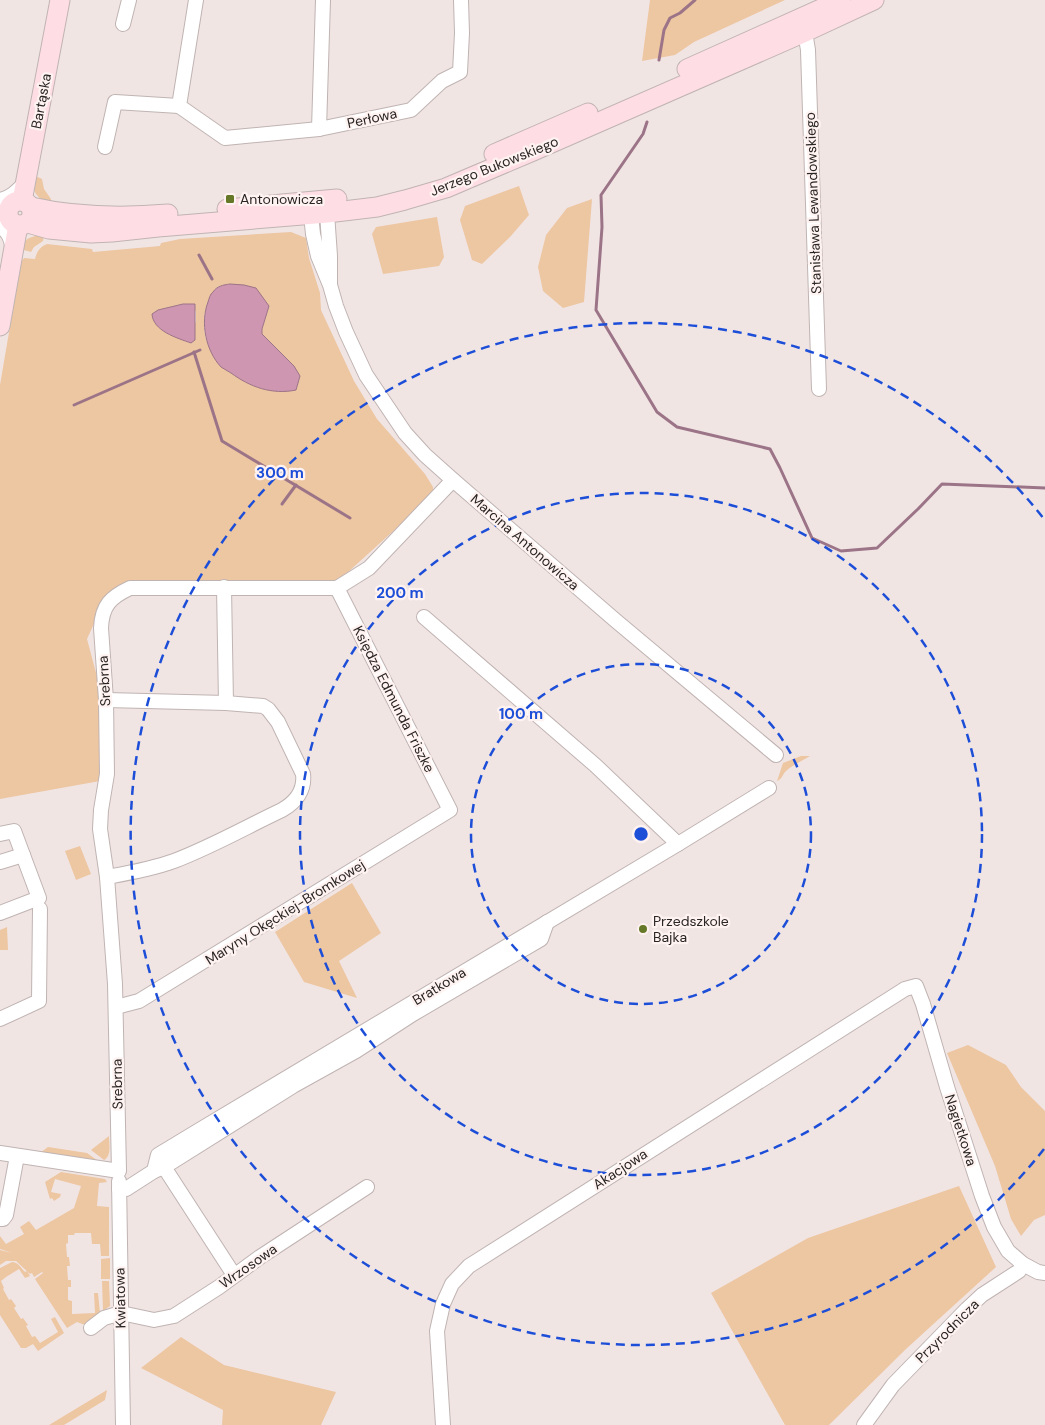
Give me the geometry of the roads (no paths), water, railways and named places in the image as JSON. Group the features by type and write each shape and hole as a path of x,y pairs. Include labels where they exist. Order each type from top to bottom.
{"street":[{"name":"Bartąska","path":"0,326 14,250 12,213 26,181 60,0"},
{"path":"124,24 129,0"},
{"path":"105,147 115,102 180,106 196,0"},
{"path":"319,129 323,0"},
{"name":"Perłowa","path":"180,106 225,138 319,129 411,110 442,81 460,72 462,0"},
{"name":"Jerzego Bukowskiego","path":"802,25 840,0"},
{"name":"Jerzego Bukowskiego","path":"12,213 51,220 91,233 319,210 377,207 446,188 802,25 874,0"},
{"name":"Stanisława Lewandowskiego","path":"802,25 808,61 819,389"},
{"path":"14,250 24,236 51,220 29,191 26,181"},
{"name":"Marcina Antonowicza","path":"319,210 313,234 318,256 346,332 371,382 405,433 425,455 453,480 776,755"},
{"path":"226,703 224,587 337,588 369,568 453,480"},
{"name":"Srebrna","path":"118,1170 116,1007 107,877 100,829 107,774 102,618 112,598 130,588 224,587"},
{"name":"Księdza Edmunda Friszke","path":"337,588 450,810"},
{"path":"424,618 595,765 678,844"},
{"path":"106,700 226,703 263,706 268,709 278,722 304,779 303,787 291,806 199,851 172,862 146,870 107,877"},
{"path":"118,1189 126,1189 278,1095 541,939 547,922 769,788"},
{"name":"Maryny Okęckiej-Bromkowej","path":"116,1007 139,1001 450,810"},
{"path":"0,834 14,831 39,898 0,913"},
{"path":"0,862 23,855"},
{"path":"0,1019 39,1001 40,910"},
{"name":"Nagietkowa","path":"916,986 988,1212 994,1227 1008,1251 1023,1264"},
{"name":"Akacjowa","path":"443,1425 437,1331 443,1304 452,1284 469,1266 905,988 916,986"},
{"path":"0,1153 118,1170"},
{"path":"0,1219 6,1216 17,1156"},
{"path":"159,1169 234,1275"},
{"name":"Kwiatowa","path":"118,1170 123,1425"},
{"name":"Wrzosowa","path":"121,1313 154,1320 174,1316 367,1187"},
{"path":"1023,1264 1045,1274"},
{"name":"Przyrodnicza","path":"864,1425 893,1385 961,1315 982,1295 1019,1271 1023,1264"},
{"path":"91,1328 104,1318 121,1313"}],"waterway":[{"path":"659,60 664,30 670,18 680,13 695,0"},
{"path":"647,122 643,134 601,195 602,227 596,310 657,412 677,427 770,449 812,538 841,551 877,548 942,484 1045,488"},
{"path":"199,255 212,279"},
{"path":"74,405 200,350"},
{"path":"194,352 222,441 350,518"},
{"path":"282,504 296,485"}],"place":[{"name":"Antonowicza","path":"230,199"},
{"name":"Przedszkole Bajka","path":"643,929"}]}
